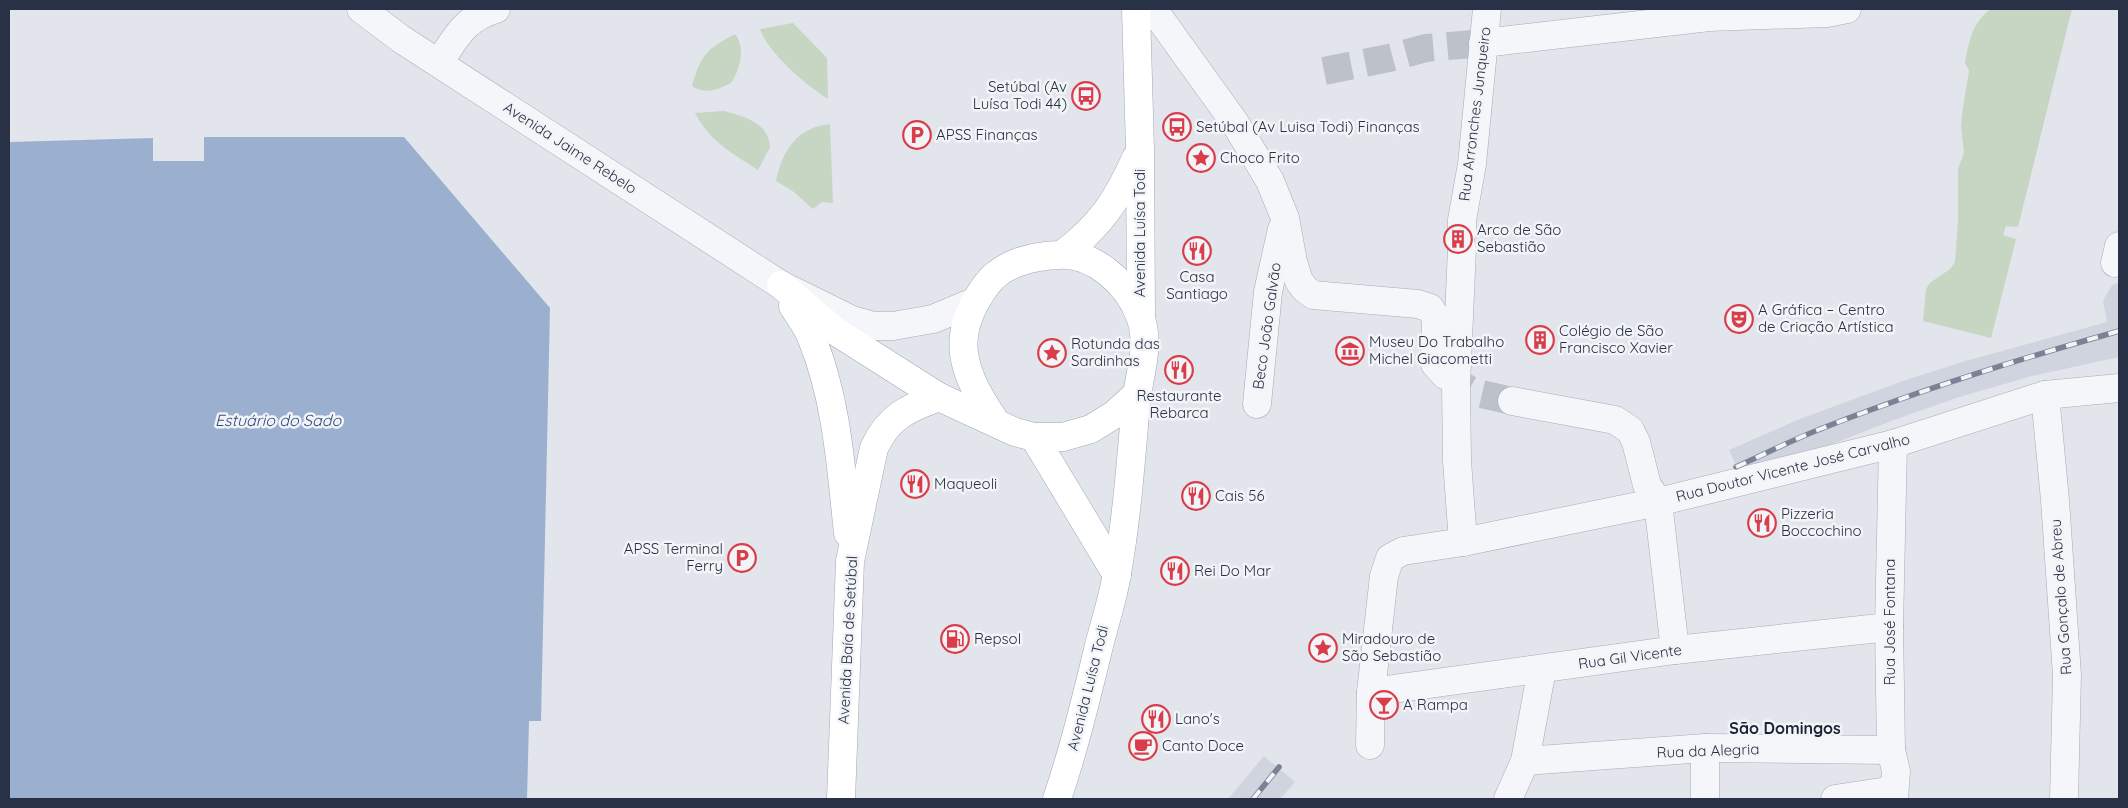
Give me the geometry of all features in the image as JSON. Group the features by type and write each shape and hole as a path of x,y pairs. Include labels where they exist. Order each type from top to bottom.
{"main road":[{"name":"Avenida Luísa Todi","path":"1057,799 1073,750 1117,575 1126,510 1137,394 1143,368 1145,342 1140,317 1140,150 1136,9"},
{"name":"Avenida Luísa Todi","path":"1063,254 1085,237 1101,220 1122,190 1140,150"},
{"path":"994,421 976,393 965,364 964,332 974,302 990,281 1011,265 1036,256 1063,254 1088,261 1111,274 1128,293 1140,317"},
{"name":"Avenida Jaime Rebelo","path":"781,285 835,331 938,397 1015,432 1034,437 1064,437 1091,430 1115,414 1137,394"},
{"path":"781,285 812,337 825,375 839,450 850,561"},
{"name":"Avenida Baía de Setúbal","path":"841,799 850,561 874,448 881,432 902,412 938,397"},
{"path":"1034,437 1117,575"}],"street":[{"name":"Avenida Jaime Rebelo","path":"361,9 389,31 781,285 852,320 873,326 893,326 933,319 974,302"},
{"path":"439,63 463,27 484,12 496,9"},
{"path":"1152,9 1235,123 1270,181 1285,218 1293,262 1299,281 1305,289 1313,295 1418,304 1430,308 1436,318 1435,364 1446,374"},
{"name":"Rua Arronches Junqueiro","path":"1463,542 1456,461 1456,385 1462,233 1472,164 1487,9"},
{"path":"1483,43 1660,16 1710,17 1834,10"},
{"name":"Beco João Galvão","path":"1257,404 1268,292 1285,218"},
{"path":"2119,246 2115,263 2119,262"},
{"name":"Rua Doutor Vicente José Carvalho","path":"1370,745 1371,692 1384,576 1390,558 1403,551 1463,542 1658,502 1893,444 2045,395 2119,388"},
{"name":"Rua Gonçalo de Abreu","path":"2045,395 2055,500 2067,675 2064,799"},
{"path":"1512,401 1615,420 1630,430 1636,442 1647,485 1658,502 1675,650"},
{"name":"Rua José Fontana","path":"1893,444 1888,627 1891,750 1896,771 1894,795"},
{"name":"Rua Gil Vicente","path":"1371,692 1675,650 1888,627"},
{"path":"1508,799 1525,761 1542,669"},
{"path":"1705,748 1705,799"},
{"name":"Rua da Alegria","path":"1525,761 1705,748 1891,750"},
{"path":"1835,799 1894,795"}],"shaded area":[{"path":"2119,283 2119,357 2032,376 1956,398 1814,451 1744,483 1729,450 1800,419 1900,382 1962,362 2107,322 2103,301 2112,285"},
{"path":"1264,756 1295,782 1280,799 1228,799"}],"green space":[{"path":"1991,9 2072,9 2018,227 2006,226 2003,235 2016,239 1991,338 1923,321 1926,289 1930,283 1950,269 1955,262 1958,221 1958,169 1964,153 1961,126 1969,71 1965,63 1975,26"},
{"path":"793,23 827,58 828,99 799,77 779,58 764,38 760,29"},
{"path":"735,34 741,52 737,72 731,83 721,88 706,91 692,86 702,59 706,54"},
{"path":"724,111 747,118 760,126 765,132 770,147 758,170 722,146 708,132 695,113"},
{"path":"830,124 833,203 822,202 813,209 794,192 776,181 787,150 793,142 808,130"}],"water":[{"name":"Estuário do Sado","path":"204,137 404,137 550,308 541,721 529,721 527,799 9,799 9,142 153,138 153,161 204,161"}],"tunnel":[{"path":"1324,71 1389,58 1426,48 1483,43"},
{"path":"1445,375 1473,392 1512,401"}],"railway":[{"path":"1736,467 1812,432 1859,414 2007,364 2119,331"},
{"path":"1253,799 1279,767"}],"place":[{"name":"Setúbal (Av Luísa Todi 44)","path":"1086,96"},
{"name":"Setúbal (Av Luisa Todi) Finanças","path":"1177,127"},
{"name":"APSS Finanças","path":"917,135"},
{"name":"Choco Frito","path":"1201,158"},
{"name":"Arco de São Sebastião","path":"1458,239"},
{"name":"Casa Santiago","path":"1197,251"},
{"name":"A Gráfica – Centro de Criação Artística","path":"1739,319"},
{"name":"Colégio de São Francisco Xavier","path":"1540,340"},
{"name":"Museu Do Trabalho Michel Giacometti","path":"1350,351"},
{"name":"Rotunda das Sardinhas","path":"1052,353"},
{"name":"Restaurante Rebarca","path":"1179,370"},
{"name":"Maqueoli","path":"915,484"},
{"name":"Cais 56","path":"1196,496"},
{"name":"Pizzeria Boccochino","path":"1762,523"},
{"name":"APSS Terminal Ferry","path":"742,558"},
{"name":"Rei Do Mar","path":"1175,571"},
{"name":"Repsol","path":"955,639"},
{"name":"Miradouro de São Sebastião","path":"1323,648"},
{"name":"A Rampa","path":"1384,705"},
{"name":"Lano's","path":"1156,719"},
{"name":"Canto Doce","path":"1143,746"}],"district":[{"name":"São Domingos","path":"1785,728"}]}
